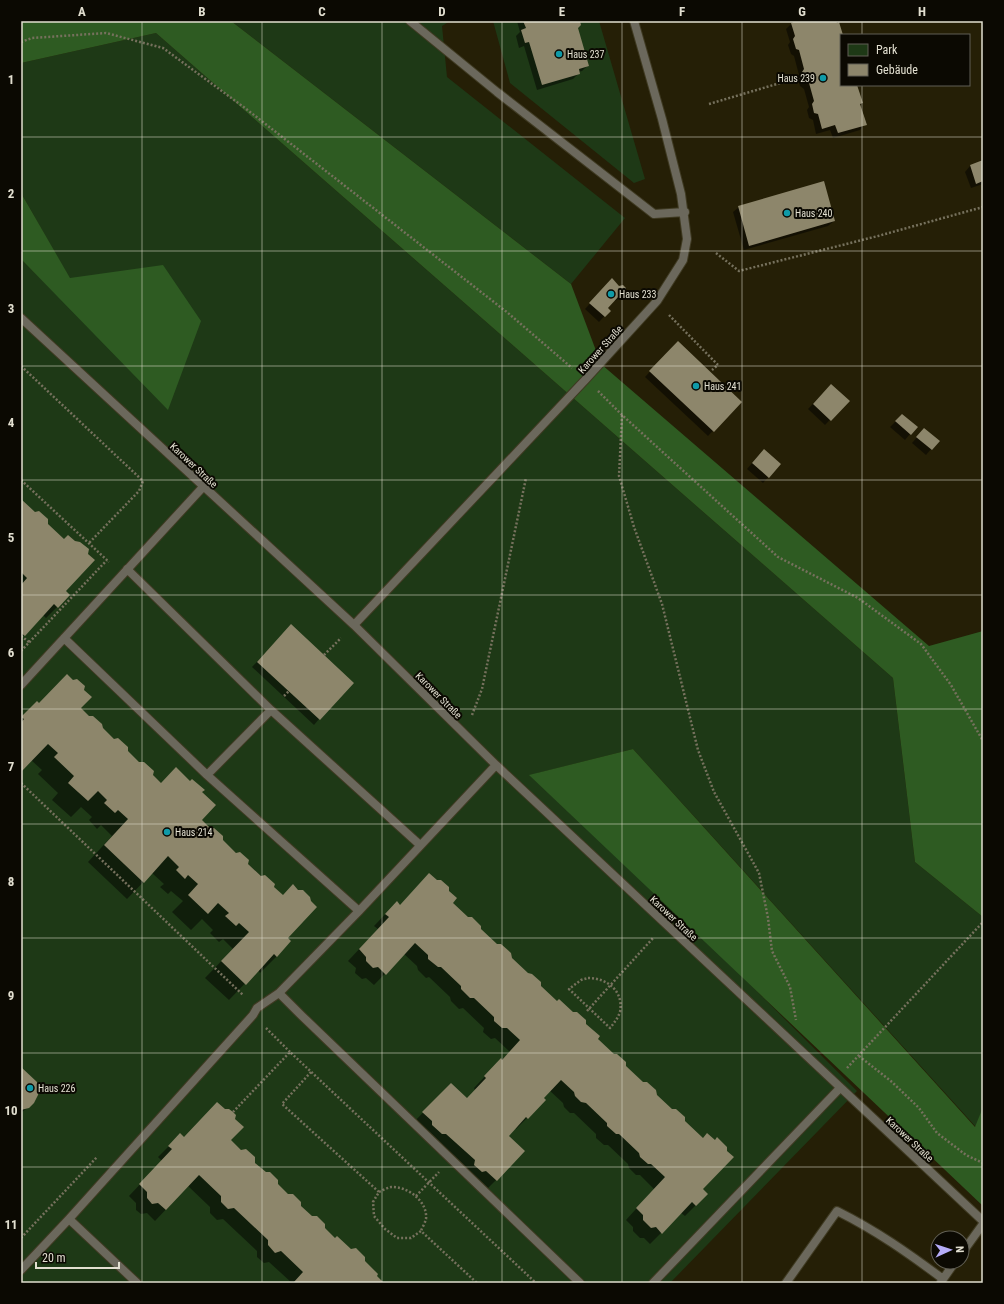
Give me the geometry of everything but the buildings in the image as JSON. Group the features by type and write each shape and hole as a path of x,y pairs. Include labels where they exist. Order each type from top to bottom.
{"lane":[{"path":"410,21 497,92 654,214 685,212"},
{"name":"Karower Straße","path":"354,625 586,379 657,301 683,260 687,238 685,212 662,118 634,21"},
{"name":"Karower Straße","path":"21,318 354,625 496,765 983,1221"},
{"path":"21,685 203,487"},
{"path":"125,572 271,710 420,845"},
{"path":"64,638 207,775 358,911"},
{"path":"207,775 271,710"},
{"path":"21,1270 69,1219 255,1012 279,992 496,765"},
{"path":"279,992 302,1016 580,1283"},
{"path":"653,1283 838,1085"},
{"path":"786,1283 837,1211 892,1242 942,1281 950,1270"},
{"path":"69,1219 137,1283"},
{"path":"970,1242 983,1224"}],"path":[{"path":"21,42 32,38 106,33 163,48 244,108 508,313 586,379 622,415 778,557 858,598 921,644 951,685 983,740"},
{"path":"709,104 804,76"},
{"path":"716,253 739,271 878,236 983,207"},
{"path":"657,301 718,365 712,370"},
{"path":"21,366 143,481 139,491 89,543"},
{"path":"622,415 619,476 634,527 662,604 698,750 714,792 759,873 768,918 772,951 790,987 797,1024 787,1037"},
{"path":"464,734 482,689 526,478"},
{"path":"21,480 107,560 125,572"},
{"path":"21,651 107,560"},
{"path":"324,656 354,625"},
{"path":"21,636 29,642"},
{"path":"21,782 255,1012 290,1052 536,1283"},
{"path":"838,1085 859,1056 983,922"},
{"path":"588,1010 666,925"},
{"path":"588,978 596,978 611,985 615,989 620,1004 619,1013 610,1028 588,1010 569,989 581,980 588,978"},
{"path":"233,1112 290,1052"},
{"path":"859,1056 892,1082 919,1108 936,1133 966,1155 983,1163"},
{"path":"311,1072 282,1104 379,1192"},
{"path":"416,1196 451,1158"},
{"path":"390,1187 402,1188 416,1196 424,1206 426,1219 421,1231 411,1238 397,1238 385,1229 374,1216 373,1202 379,1192 390,1187"},
{"path":"421,1231 476,1283"}],"green space":[{"path":"21,21 231,21 571,284 601,364 929,646 983,631 983,917 915,862 893,678 156,33 21,63"},
{"path":"231,21 450,21 442,26 447,77 625,218 571,284"},
{"path":"493,21 599,21 645,179 634,183 510,83"},
{"path":"156,33 893,678 915,862 983,917 983,1107 976,1127 633,749 538,773 857,1091 670,1283 21,1283 21,259 169,406 70,279 21,193 21,63"},
{"path":"21,193 70,278 163,265 201,321 168,410 21,259"},
{"path":"633,749 975,1127 983,1107 983,1206 529,775"}],"place":[{"name":"Haus 237","path":"559,54"},
{"name":"Haus 239","path":"823,78"},
{"name":"Haus 240","path":"787,213"},
{"name":"Haus 233","path":"611,294"},
{"name":"Haus 241","path":"696,386"},
{"name":"Haus 214","path":"167,832"},
{"name":"Haus 226","path":"30,1088"}]}
